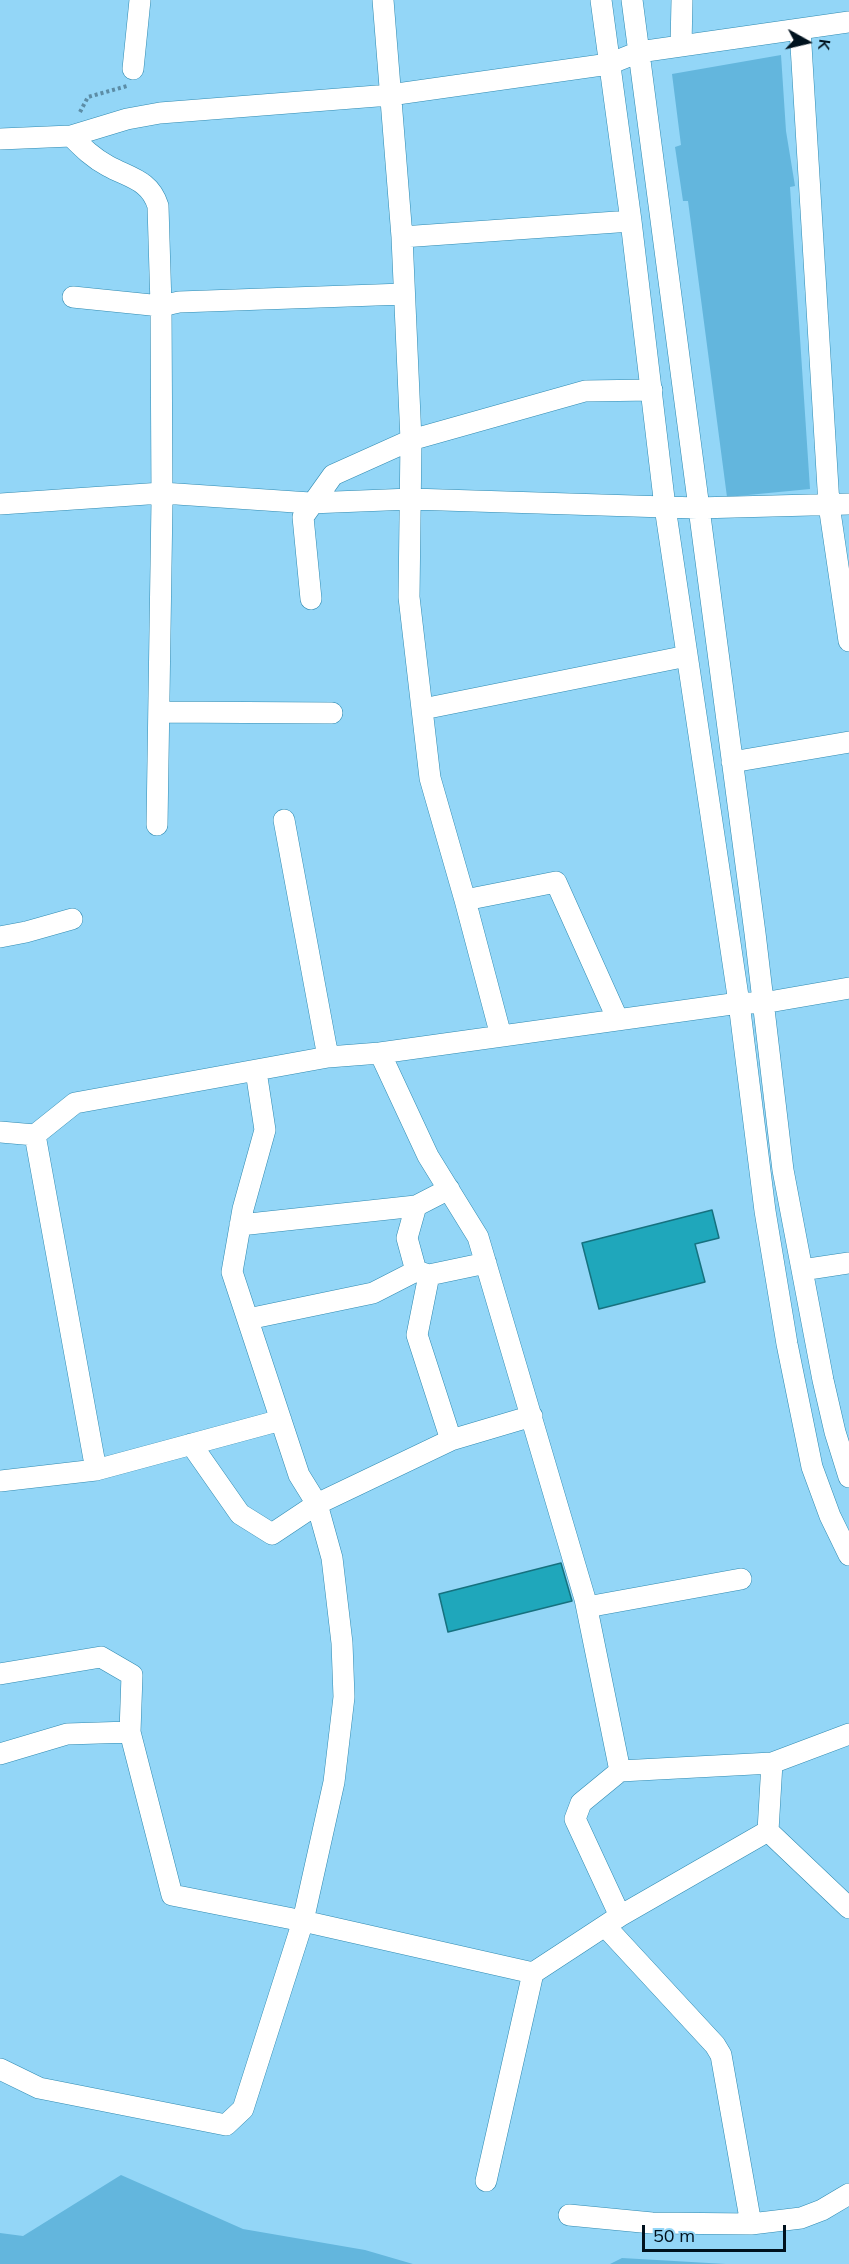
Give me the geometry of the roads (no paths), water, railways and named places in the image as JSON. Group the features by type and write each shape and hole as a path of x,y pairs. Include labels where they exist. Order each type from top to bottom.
{"street":[{"path":"133,69 140,0"},
{"path":"383,0 402,237 411,440 409,597 430,778 501,1036"},
{"path":"601,0 631,220 665,507 739,1003 765,1211 787,1344 812,1467 830,1516 849,1555"},
{"path":"632,0 783,1170 835,1432 849,1477"},
{"path":"681,46 682,0"},
{"path":"0,139 71,136 127,119 160,112 390,95 609,64 639,52 849,22"},
{"path":"800,29 849,641"},
{"path":"71,136 90,155 109,167 141,181 155,196 158,206 162,493 158,825"},
{"path":"402,237 631,220"},
{"path":"73,297 161,306 179,302 404,294"},
{"path":"312,599 303,517 310,503 333,475 411,440 585,391 652,390"},
{"path":"0,504 162,493 310,503 411,499 697,508 839,505"},
{"path":"423,709 687,656"},
{"path":"159,712 332,713"},
{"path":"732,762 849,742"},
{"path":"284,820 328,1057"},
{"path":"465,900 556,882 618,1020"},
{"path":"0,937 72,919"},
{"path":"0,1132 35,1135 75,1103 328,1057 380,1053 739,1003 763,1003 849,988"},
{"path":"380,1053 428,1156 478,1237 587,1607 620,1771"},
{"path":"0,2069 39,2088 226,2125 243,2109 303,1921 334,1782 344,1697 342,1643 332,1558 317,1504 299,1475 232,1272 240,1225 265,1130 256,1071"},
{"path":"35,1135 96,1470"},
{"path":"240,1225 416,1206 448,1190"},
{"path":"416,1206 407,1238 423,1273 417,1335 452,1440"},
{"path":"248,1319 373,1293 423,1273 486,1263"},
{"path":"802,1270 849,1263"},
{"path":"191,1444 240,1514 272,1534 317,1504 452,1440 532,1416"},
{"path":"0,1481 96,1470 281,1420"},
{"path":"587,1607 741,1579"},
{"path":"0,1674 101,1657 132,1676 130,1732 172,1895 303,1921 534,1973"},
{"path":"0,1754 67,1734 130,1732"},
{"path":"751,2224 721,2055 715,2044 613,1921 575,1819 581,1803 620,1771 772,1763 849,1734"},
{"path":"772,1763 768,1831 849,1908"},
{"path":"486,2181 534,1973 613,1921 768,1831"},
{"path":"569,2215 652,2223 751,2224 801,2218 822,2210 849,2194"}]}
